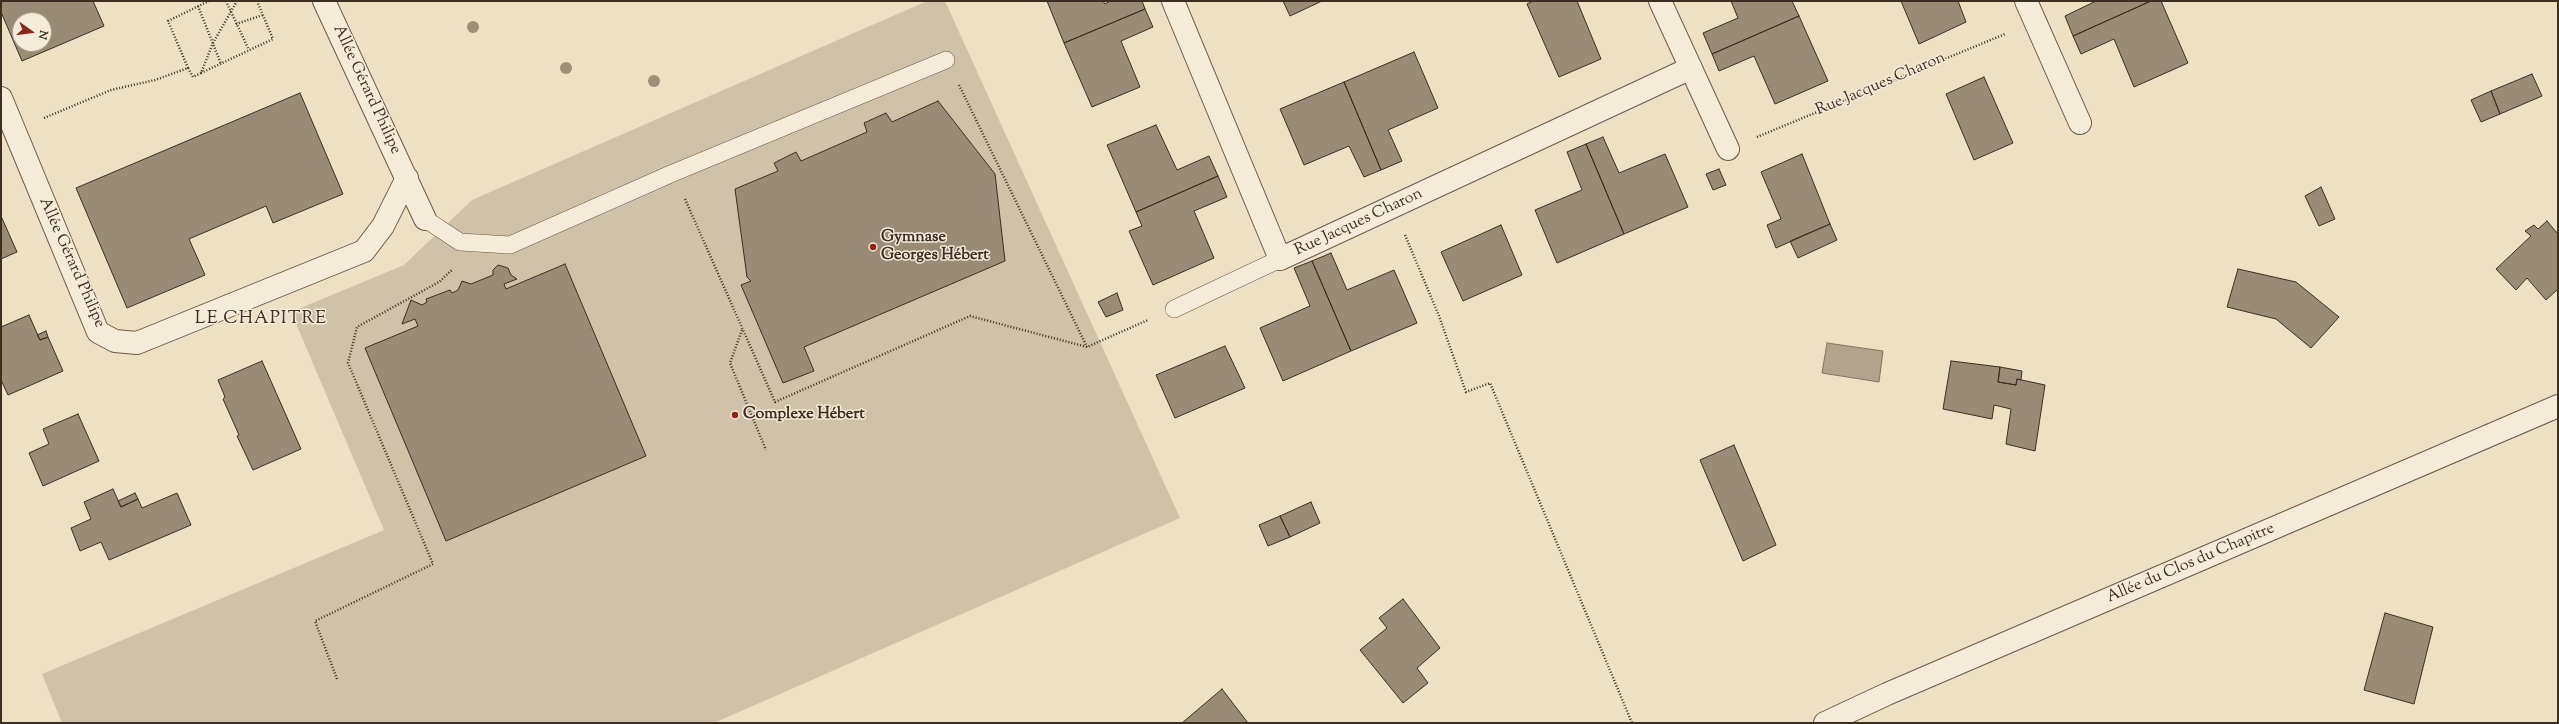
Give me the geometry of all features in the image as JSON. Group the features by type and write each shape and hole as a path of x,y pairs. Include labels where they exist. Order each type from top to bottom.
{"street":[{"name":"Allée Gérard Philipe","path":"324,1 425,219"},
{"name":"Rue Jacques Charon","path":"1173,1 1280,259 1691,68"},
{"path":"1660,1 1728,149"},
{"path":"2026,1 2080,123"},
{"name":"Allée Gérard Philipe","path":"1,98 98,332 115,341 137,343 364,251 383,226 407,178"},
{"name":"Allée du Clos du Chapitre","path":"1824,723 1894,690 2558,406"}],"lane":[{"path":"425,219 460,242 510,244 673,173 946,60"},
{"path":"1174,309 1280,259"}],"path":[{"path":"209,1 168,22 192,77 273,39 257,1"},
{"path":"226,1 249,50"},
{"path":"201,72 213,43 237,1"},
{"path":"198,6 221,64"},
{"path":"236,24 263,15"},
{"name":"Rue Jacques Charon","path":"1728,149 2035,21"},
{"path":"946,60 973,110 1087,348"},
{"path":"15,131 111,90 155,80 188,68"},
{"path":"673,173 775,402 970,316 1087,348 1174,309"},
{"path":"1393,207 1439,316 1466,392 1490,383 1632,723"},
{"path":"337,678 315,621 433,564 348,363 357,327 439,282 452,272 460,242"},
{"path":"743,329 730,363 766,450"}],"shaded area":[{"name":"Complexe Hébert","path":"927,1 945,1 1180,518 714,723 62,723 42,674 384,530 291,312 404,265 472,200"},
{"path":"1827,343 1883,351 1879,382 1822,373"}],"building":[{"path":"1,1 93,1 104,26 52,48 52,12 12,12 12,38 1,12"},
{"path":"1047,1 1103,1 1105,4 1110,1 1142,1 1145,9 1064,43"},
{"path":"1283,1 1322,1 1290,16"},
{"path":"1533,1 1577,1 1601,59 1559,77 1527,4"},
{"path":"1731,1 1792,1 1799,16 1712,54 1703,33 1738,18"},
{"path":"1901,1 1958,1 1966,22 1919,44"},
{"path":"2096,1 2151,1 2073,36 2065,16"},
{"path":"2151,1 2161,1 2188,63 2134,87 2114,39 2081,54 2073,36"},
{"path":"1145,9 1153,27 1121,41 1140,87 1092,107 1064,43"},
{"path":"1799,16 1828,81 1775,104 1754,56 1719,71 1712,54"},
{"path":"18,52 43,52 22,61"},
{"path":"1414,52 1438,108 1388,130 1402,161 1381,170 1344,82"},
{"path":"2532,74 2542,96 2500,114 2491,91"},
{"path":"1984,77 2013,143 1974,160 1946,94"},
{"path":"1344,82 1381,170 1364,177 1349,146 1304,165 1280,109"},
{"path":"2491,91 2500,114 2481,122 2471,100"},
{"path":"300,93 343,194 273,223 266,206 189,239 205,275 127,308 76,188"},
{"name":"Gymnase Georges Hébert","path":"938,101 995,174 1005,261 804,347 814,371 783,383 741,285 751,281 747,277 735,189 778,171 774,163 796,152 801,161 867,132 864,123 886,113 892,122"},
{"path":"1156,125 1177,170 1209,156 1218,176 1136,212 1107,145"},
{"path":"1603,137 1619,173 1665,154 1688,207 1624,234 1586,144"},
{"path":"1586,144 1624,234 1557,263 1535,210 1582,190 1567,152"},
{"path":"1802,154 1830,224 1776,248 1767,225 1781,219 1761,172"},
{"path":"1719,169 1726,185 1713,190 1706,174"},
{"path":"1218,176 1227,197 1194,211 1214,258 1153,285 1129,231 1142,226 1136,212"},
{"path":"2321,187 2335,219 2319,226 2305,196"},
{"path":"1,216 17,252 1,259"},
{"path":"2547,221 2558,234 2558,289 2546,300 2527,278 2516,290 2496,269 2531,236 2525,231 2534,225 2538,229"},
{"path":"1830,224 1837,240 1798,258 1790,241"},
{"path":"1501,225 1522,275 1463,301 1441,252"},
{"path":"1331,253 1347,290 1394,270 1417,323 1351,351 1312,261"},
{"path":"1312,261 1351,351 1283,381 1260,328 1310,306 1294,268"},
{"path":"565,264 646,456 446,541 365,348 418,326 415,319 402,324 411,300 422,305 427,302 426,299 450,290 452,293 458,290 462,281 471,284 493,275 493,270 498,265 508,268 511,275 517,279 504,284 506,289"},
{"path":"2238,269 2296,282 2339,317 2311,348 2276,319 2227,307"},
{"path":"1117,293 1123,310 1106,317 1098,302"},
{"path":"29,315 40,340 48,337 63,371 8,395 1,380 1,327"},
{"path":"46,331 48,337 40,340 37,335"},
{"path":"1225,346 1245,388 1175,418 1156,375"},
{"path":"262,361 301,449 253,470 237,436 239,435 223,399 225,397 218,380"},
{"path":"1951,361 2000,367 1998,382 2016,385 2017,379 2045,385 2035,451 2006,444 2011,409 1994,405 1992,419 1943,409"},
{"path":"2000,367 2022,371 2021,380 2017,379 2016,385 1998,382"},
{"path":"78,414 99,461 43,486 29,453 49,444 43,429"},
{"path":"1734,445 1776,545 1743,561 1700,460"},
{"path":"113,489 121,507 138,499 142,508 177,493 191,525 109,560 101,542 80,551 71,528 91,519 84,502"},
{"path":"135,493 138,499 121,507 118,501"},
{"path":"1311,502 1320,523 1290,537 1280,516"},
{"path":"1280,516 1290,537 1268,546 1259,525"},
{"path":"1403,599 1440,648 1417,668 1428,683 1403,703 1360,650 1387,628 1379,618"},
{"path":"2385,613 2433,627 2414,704 2364,690"},
{"path":"1222,689 1248,723 1182,723"}],"place":[{"name":"Gymnase Georges Hébert","path":"873,247"},
{"name":"Complexe Hébert","path":"735,415"}],"district":[{"name":"LE CHAPITRE","path":"261,320"}]}
